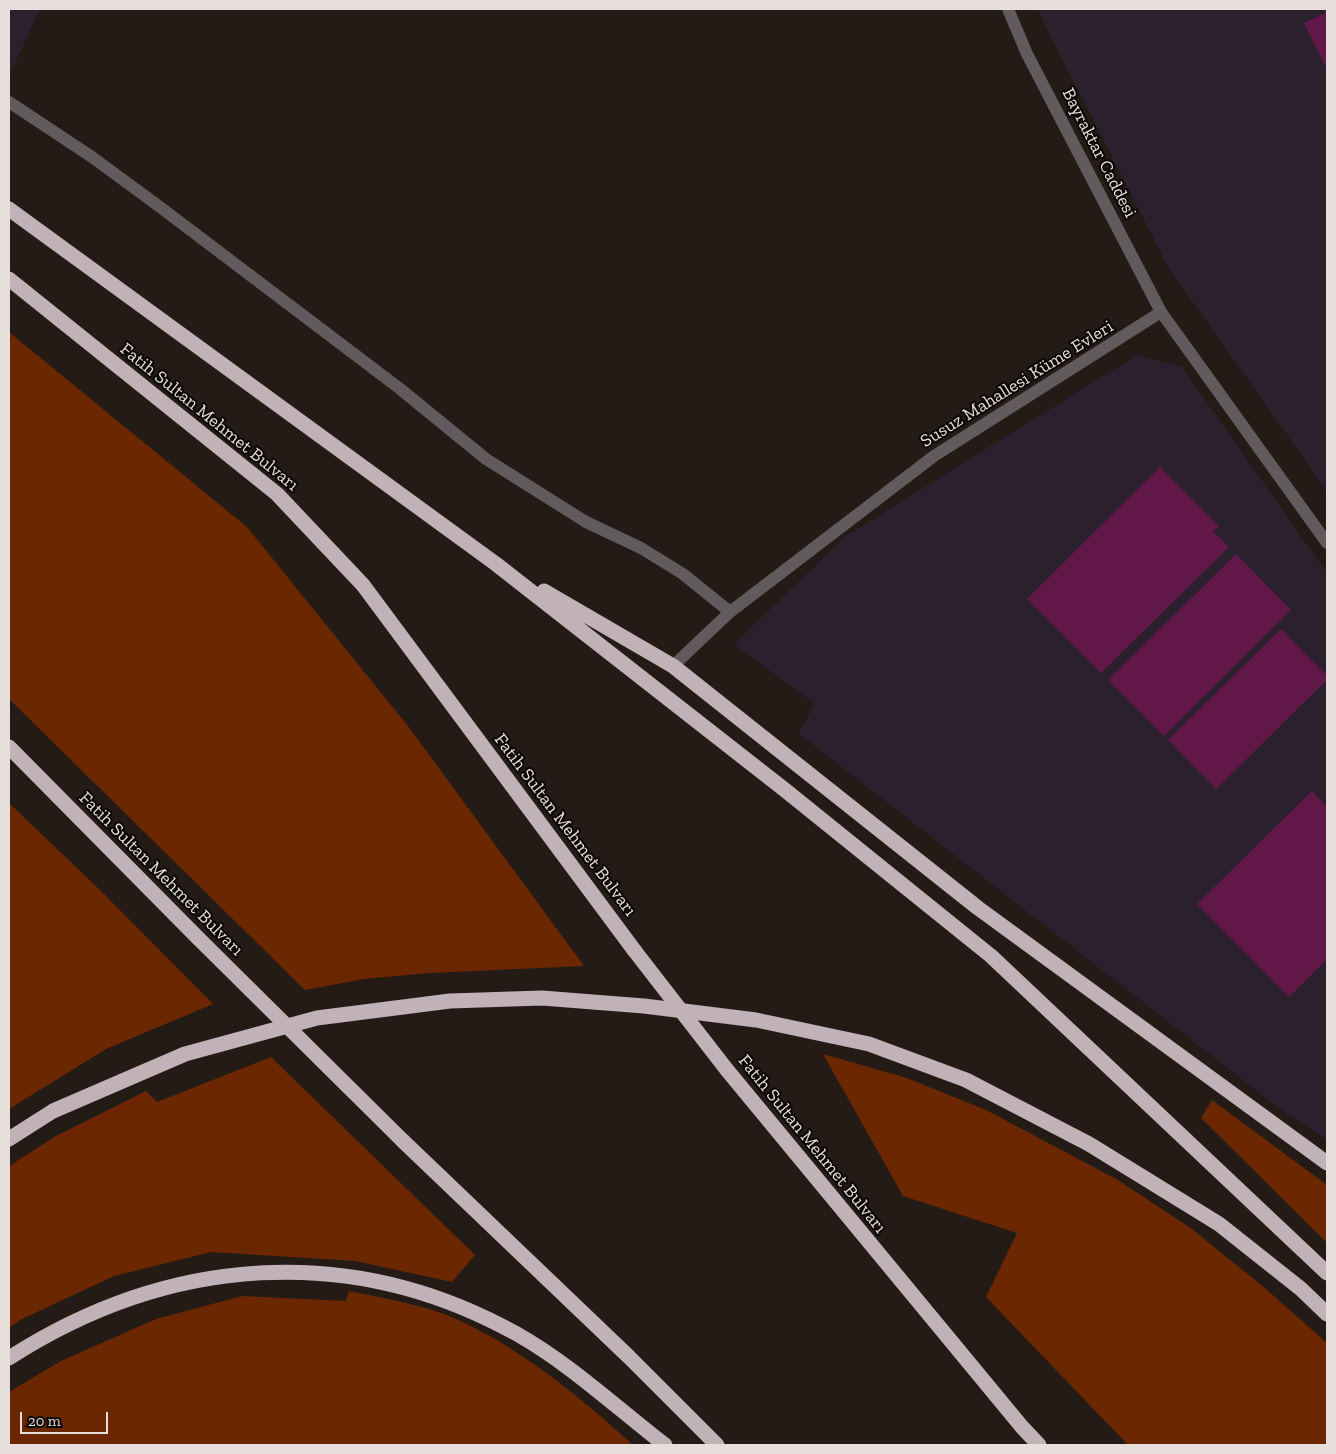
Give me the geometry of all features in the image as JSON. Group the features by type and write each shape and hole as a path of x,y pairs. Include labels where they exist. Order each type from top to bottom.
{"highway":[{"path":"9,209 496,564 785,790 991,956 1327,1273"},
{"name":"Fatih Sultan Mehmet Bulvarı","path":"9,279 277,494 364,585 634,950 726,1070 1009,1412 1039,1445"},
{"path":"496,564 673,666 978,908 1327,1163"},
{"name":"Fatih Sultan Mehmet Bulvarı","path":"9,747 403,1141 629,1356 717,1445"},
{"path":"9,1139 53,1110 185,1054 317,1018 450,1001 542,998 644,1006 756,1020 869,1044 966,1080 1089,1144 1218,1224 1301,1289 1327,1314"},
{"path":"9,1358 47,1333 109,1307 176,1286 237,1273 291,1271 355,1276 410,1289 467,1309 518,1335 562,1364 665,1445"}],"street":[{"name":"Bayraktar Caddesi","path":"1008,9 1027,54 1161,312"},
{"path":"9,102 92,156 399,388 486,459 586,522 641,548 683,574 730,612"},
{"path":"1161,312 1327,543"},
{"name":"Susuz Mahallesi Küme Evleri","path":"673,666 730,612 934,456 1161,312"}],"shaded area":[{"path":"9,9 40,9 9,76"},
{"path":"1037,9 1327,9 1327,491 1168,267"},
{"path":"9,332 247,527 408,726 584,966 429,973 364,979 305,990 9,699"},
{"path":"1137,355 1182,367 1327,573 1327,1140 1280,1109 798,733 815,704 734,644 846,536"},
{"path":"9,803 100,890 213,1004 106,1049 9,1109"},
{"path":"823,1054 907,1078 986,1110 1118,1180 1192,1229 1266,1289 1327,1343 1327,1445 1128,1445 986,1297 1017,1233 903,1196"},
{"path":"271,1057 475,1255 452,1282 355,1261 211,1252 114,1276 20,1320 9,1328 9,1166 56,1136 146,1091 157,1102"},
{"path":"1212,1100 1327,1185 1327,1243 1201,1118"},
{"path":"349,1291 436,1311 487,1334 553,1378 594,1410 633,1445 9,1445 9,1392 61,1361 156,1319 242,1296 346,1301"}],"building":[{"path":"1327,12 1327,70 1304,23"},
{"path":"1160,467 1219,526 1213,531 1229,547 1101,673 1027,599"},
{"path":"1236,554 1291,610 1164,736 1108,680"},
{"path":"1281,629 1327,676 1327,680 1216,789 1168,740"},
{"path":"1312,791 1327,807 1327,959 1289,997 1197,904"}]}
